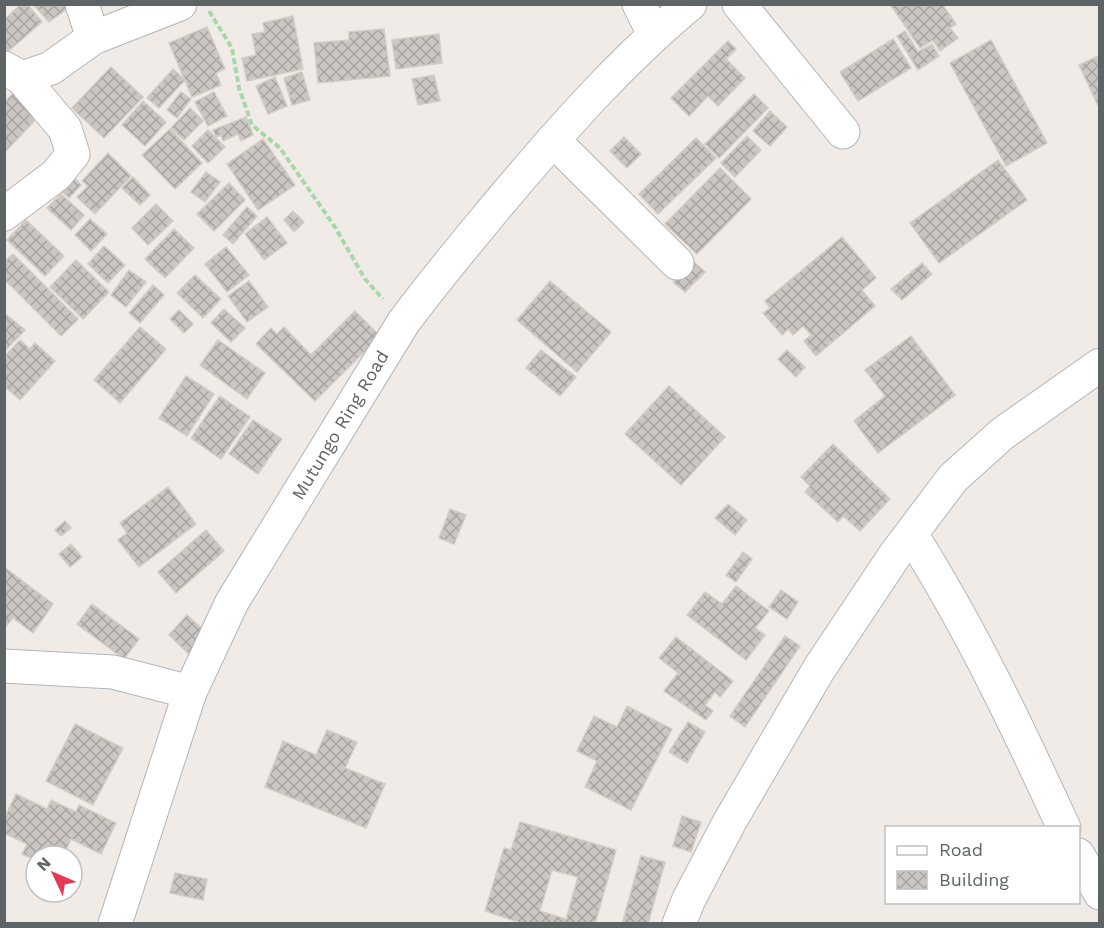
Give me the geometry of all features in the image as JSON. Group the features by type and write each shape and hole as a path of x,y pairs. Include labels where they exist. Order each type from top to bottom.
{"street":[{"path":"82,4 93,38"},
{"path":"13,73 51,68 93,38 180,4"},
{"path":"639,4 654,34"},
{"name":"Mutungo Ring Road","path":"123,922 190,692 232,602 403,323 429,287 553,140 609,78 654,34 690,4"},
{"path":"739,4 843,132"},
{"path":"4,214 56,175 73,154 65,129 13,73"},
{"path":"553,140 676,263"},
{"path":"679,924 730,821 813,679 911,534 953,478 1002,434 1100,365"},
{"path":"911,534 938,576 1017,725 1063,826"},
{"path":"4,666 112,672 190,692"},
{"path":"1080,858 1100,893"}],"path":[{"path":"205,4 232,48 239,88 252,125 280,148 335,227 365,279 403,323"}],"building":[{"path":"21,4 27,4 42,22 5,54 4,20"},
{"path":"33,4 65,4 68,8 49,22"},
{"path":"890,4 942,4 956,24 950,28 958,38 940,51 933,40 920,48"},
{"path":"293,16 303,69 247,81 242,58 256,55 252,34 265,32 263,23"},
{"path":"207,27 225,69 216,73 221,85 192,97 169,43"},
{"path":"384,29 390,76 318,83 314,43 349,40 349,32"},
{"path":"905,31 918,52 932,44 939,56 918,70 897,36"},
{"path":"439,34 442,63 396,69 392,40"},
{"path":"893,39 911,68 858,101 840,72"},
{"path":"991,40 1047,143 1006,166 950,63"},
{"path":"728,41 736,49 726,59 745,78 718,106 708,96 689,116 671,98"},
{"path":"1100,55 1100,110 1079,65"},
{"path":"111,67 143,97 104,138 72,108"},
{"path":"173,69 185,80 159,108 147,98"},
{"path":"302,72 310,100 292,105 284,78"},
{"path":"434,75 440,101 418,105 412,79"},
{"path":"275,77 287,106 268,114 256,86"},
{"path":"14,92 40,115 4,153 4,103"},
{"path":"181,92 191,99 177,118 167,110"},
{"path":"214,92 227,116 208,126 195,102"},
{"path":"754,94 768,108 719,158 705,144"},
{"path":"143,101 166,122 145,146 122,125"},
{"path":"190,108 203,121 184,140 171,128"},
{"path":"770,111 787,127 770,146 753,131"},
{"path":"246,117 253,135 241,141 238,134 223,141 221,135 216,137 213,130"},
{"path":"170,129 202,163 175,189 142,155"},
{"path":"208,130 225,147 208,163 192,146"},
{"path":"747,136 761,150 735,177 721,163"},
{"path":"624,137 641,154 627,168 610,151"},
{"path":"696,138 716,158 658,214 639,194"},
{"path":"263,139 295,185 258,210 227,164"},
{"path":"108,153 131,176 95,214 77,197 88,186 82,181"},
{"path":"998,160 1027,200 939,263 910,223"},
{"path":"720,168 751,199 697,254 665,224"},
{"path":"206,172 220,182 205,202 191,192"},
{"path":"73,176 81,185 69,198 60,190"},
{"path":"133,177 150,195 140,205 122,188"},
{"path":"229,183 245,200 214,231 197,214"},
{"path":"61,194 84,215 71,230 47,208"},
{"path":"156,204 173,221 148,245 132,228"},
{"path":"247,207 257,216 233,244 223,235"},
{"path":"293,211 304,222 294,232 284,220"},
{"path":"267,217 287,243 264,260 245,234"},
{"path":"90,219 107,234 91,251 75,235"},
{"path":"26,220 64,256 45,276 7,240"},
{"path":"174,229 194,248 165,278 145,259"},
{"path":"842,237 876,278 862,290 875,306 816,356 804,341 811,335 803,326 793,335 788,329 782,335 763,313 770,308 765,301"},
{"path":"104,246 125,265 108,283 88,264"},
{"path":"226,247 249,275 227,292 205,264"},
{"path":"13,254 78,319 61,336 4,279 4,262"},
{"path":"76,260 109,292 83,319 50,287"},
{"path":"693,261 705,272 685,292 673,282"},
{"path":"922,263 932,274 902,300 891,289"},
{"path":"129,270 146,282 126,307 111,295"},
{"path":"195,275 221,299 203,318 177,293"},
{"path":"249,281 268,307 247,322 228,296"},
{"path":"550,281 611,332 577,372 517,320"},
{"path":"153,285 164,295 140,323 129,313"},
{"path":"224,309 245,328 231,342 211,323"},
{"path":"179,310 193,324 184,333 170,319"},
{"path":"355,311 380,336 315,401 256,344 271,328 277,334 284,327 311,355"},
{"path":"7,315 25,330 4,352 4,318"},
{"path":"140,327 166,349 120,403 94,380"},
{"path":"911,336 955,395 878,453 854,421 885,396 865,370"},
{"path":"20,340 30,349 35,343 55,361 20,400 4,386 4,357"},
{"path":"218,340 265,373 247,399 200,365"},
{"path":"541,350 576,377 560,396 526,368"},
{"path":"787,350 805,367 796,377 778,359"},
{"path":"186,376 214,394 187,436 159,418"},
{"path":"669,386 725,437 681,485 625,434"},
{"path":"220,396 250,417 221,459 191,438"},
{"path":"253,420 282,439 258,474 229,454"},
{"path":"833,444 890,499 860,531 843,516 838,522 805,492 810,486 801,477"},
{"path":"168,487 196,524 139,567 118,540 127,533 120,523"},
{"path":"728,504 747,520 735,535 715,518"},
{"path":"450,509 466,515 454,544 439,538"},
{"path":"65,521 71,528 61,536 55,530"},
{"path":"206,530 224,551 176,593 158,572"},
{"path":"71,544 82,557 70,567 59,554"},
{"path":"743,552 752,559 736,582 726,575"},
{"path":"4,567 53,604 33,633 13,618 4,629"},
{"path":"736,586 769,611 755,628 765,635 746,660 687,615 705,592 722,604"},
{"path":"781,590 798,602 787,619 769,607"},
{"path":"92,604 139,639 124,659 77,624"},
{"path":"187,615 209,635 191,656 169,635"},
{"path":"785,636 800,646 745,727 730,716"},
{"path":"676,637 733,681 720,697 715,692 705,705 713,711 706,720 664,691 678,673 659,658"},
{"path":"627,706 672,729 631,810 585,787 597,761 577,751 594,716 617,727"},
{"path":"688,722 705,732 687,763 669,752"},
{"path":"75,724 123,748 93,805 46,781"},
{"path":"327,730 357,742 345,768 385,784 366,828 265,787 283,741 316,755"},
{"path":"16,794 47,809 51,800 76,812 79,805 116,823 101,854 71,839 69,844 27,844 4,833 4,819"},
{"path":"682,816 701,822 691,852 673,846"},
{"path":"520,822 616,850 595,924 524,924 485,911 504,848 511,850","holes":["552,870 578,877 566,919 540,911"]},
{"path":"641,856 665,862 648,924 622,924"},
{"path":"175,873 207,879 203,900 170,893"}]}
